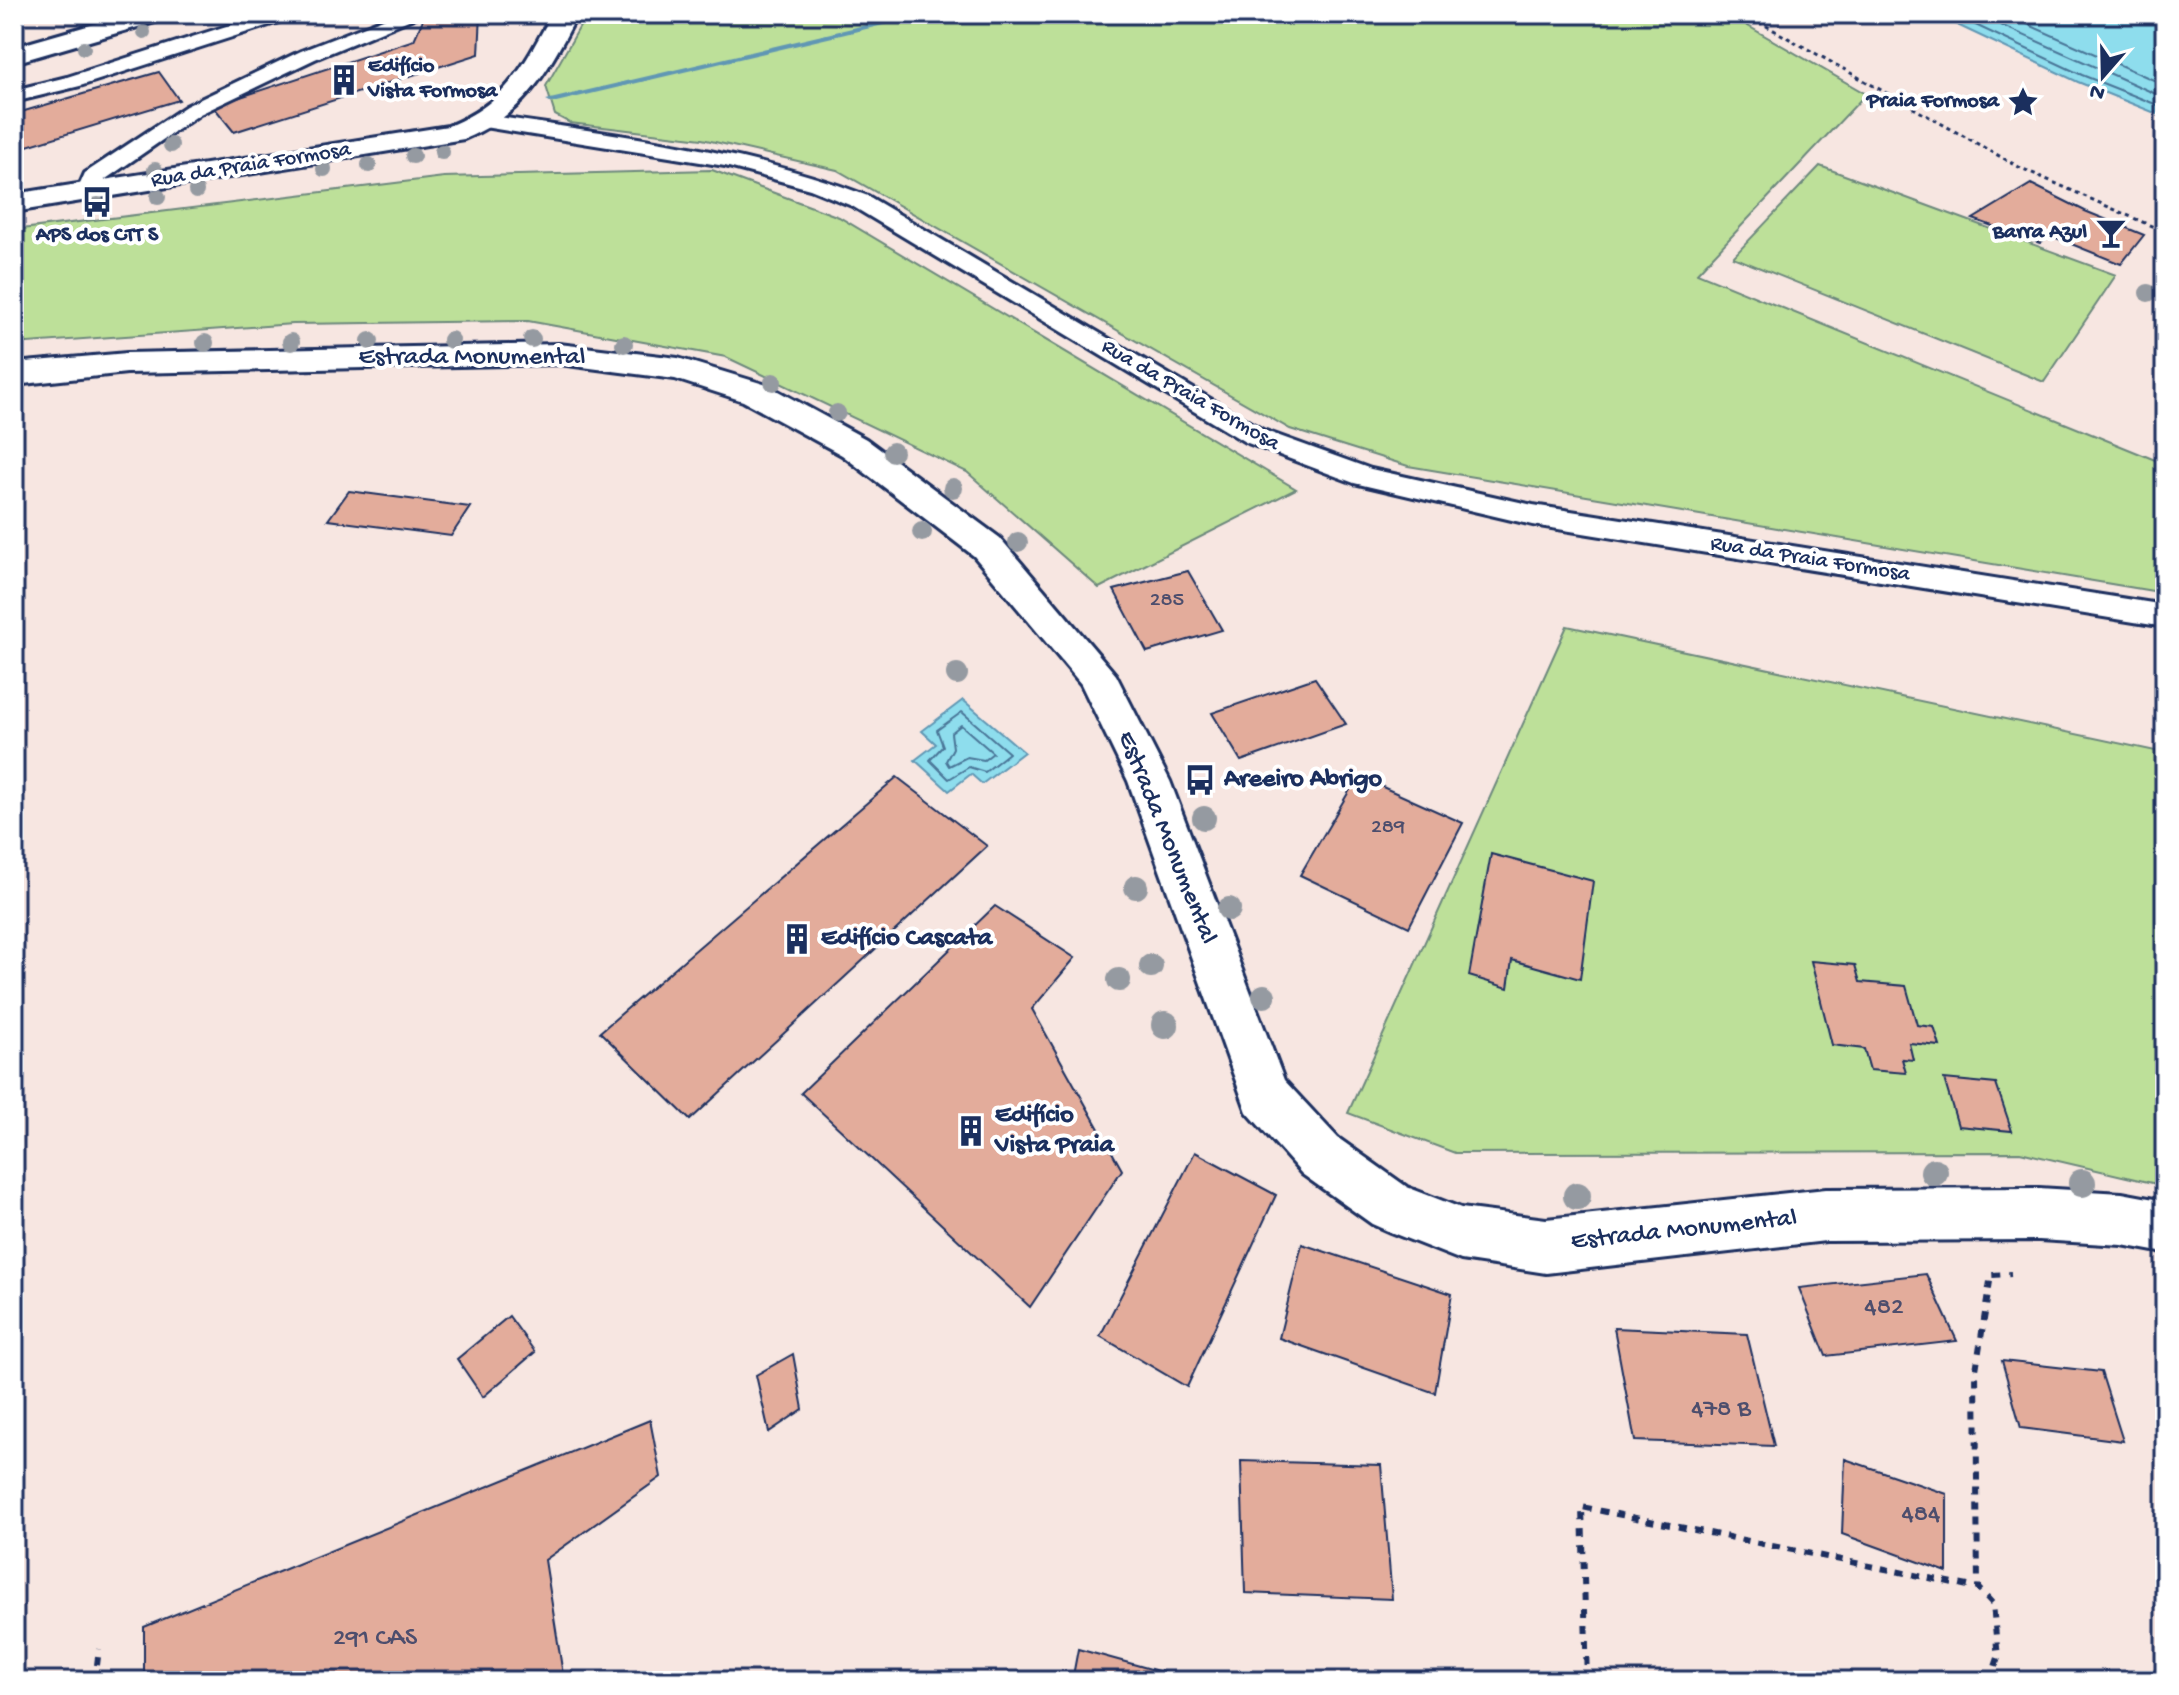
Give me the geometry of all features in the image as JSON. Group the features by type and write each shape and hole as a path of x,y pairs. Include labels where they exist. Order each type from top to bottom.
{"main road":[{"path":"14,55 156,14"},
{"name":"Rua da Praia Formosa","path":"14,203 441,136 486,121 517,97 565,14"},
{"name":"Estrada Monumental","path":"14,374 127,363 559,354 678,369 755,393 854,447 987,547 1096,675 1149,781 1265,1095 1320,1156 1390,1206 1461,1234 1546,1246 1826,1215 2039,1214 2122,1219 2165,1227"}],"lane":[{"path":"14,96 73,82 284,14"},
{"path":"88,191 93,178 193,110 308,55 413,14"},
{"name":"Rua da Praia Formosa","path":"486,121 748,165 827,186 860,201 1254,436 1305,460 1374,483 1517,512 2165,616"}],"path":[{"path":"1745,14 2019,167 2109,210 2165,232"},
{"path":"1978,1588 1976,1370 1991,1275 2023,1274"},
{"path":"1587,1681 1582,1507 1978,1588 1993,1604 1998,1658 1990,1681"},
{"path":"95,1681 99,1649"}],"green space":[{"path":"587,14 1727,14 1866,94 1697,273 2165,464 2165,593 1408,466 1290,429 837,170 702,139 570,123 555,115 546,86"},
{"path":"1820,166 2116,275 2044,382 1733,257"},
{"path":"712,170 839,217 1296,489 1099,588 967,472 726,357 528,321 293,324 14,344 14,230 444,177"},
{"path":"1567,626 2165,753 2165,1186 2020,1152 1455,1153 1348,1113"}],"water":[{"path":"1934,14 2165,14 2165,117 2078,82"},
{"path":"963,700 1024,752 982,784 971,774 949,791 915,760 936,744 922,731"}],"building":[{"name":"Edifício Vista Formosa","path":"481,14 479,54 234,132 213,106 414,40 425,15"},
{"path":"159,72 179,100 14,150 14,114"},
{"path":"2031,184 2144,235 2121,264 2049,235 2040,243 1973,219"},
{"path":"349,491 470,507 451,536 328,520"},
{"path":"1188,571 1222,630 1147,652 1114,590"},
{"path":"1315,678 1346,724 1241,761 1212,713"},
{"path":"1358,776 1463,823 1409,927 1300,875"},
{"name":"Edifício Cascata","path":"897,777 987,846 690,1120 600,1032"},
{"path":"1491,854 1593,881 1580,979 1512,960 1508,988 1469,976"},
{"name":"Edifício Vista Praia","path":"995,906 1075,958 1032,1009 1122,1170 1030,1307 801,1093"},
{"path":"1811,961 1855,965 1860,982 1906,986 1917,1025 1934,1027 1940,1046 1909,1043 1913,1060 1902,1059 1906,1073 1870,1070 1864,1049 1832,1045"},
{"path":"1944,1079 1996,1084 2012,1131 1958,1126"},
{"path":"1195,1152 1276,1195 1187,1387 1100,1336"},
{"path":"1302,1244 1452,1294 1435,1393 1279,1338"},
{"path":"1926,1274 1957,1341 1826,1356 1799,1288"},
{"path":"509,1316 535,1352 483,1397 457,1359"},
{"path":"1614,1328 1747,1334 1774,1446 1635,1441"},
{"path":"793,1354 803,1409 769,1432 756,1375"},
{"path":"2002,1361 2101,1372 2123,1441 2021,1428"},
{"path":"650,1420 661,1477 545,1560 564,1681 144,1681 144,1627"},
{"path":"1845,1459 1947,1494 1947,1572 1842,1534"},
{"path":"1241,1461 1381,1465 1392,1599 1245,1593"},
{"path":"1078,1649 1180,1677 1179,1681 1072,1681"}],"waterway":[{"path":"552,100 925,14"}],"place":[{"name":"Edifício Vista Formosa","path":"344,80"},
{"name":"Praia Formosa","path":"2023,102"},
{"name":"APS dos CTT S","path":"97,202"},
{"name":"Barra Azul","path":"2111,233"},
{"name":"Areeiro Abrigo","path":"1200,780"},
{"name":"Edifício Cascata","path":"797,939"},
{"name":"Edifício Vista Praia","path":"971,1131"}]}
